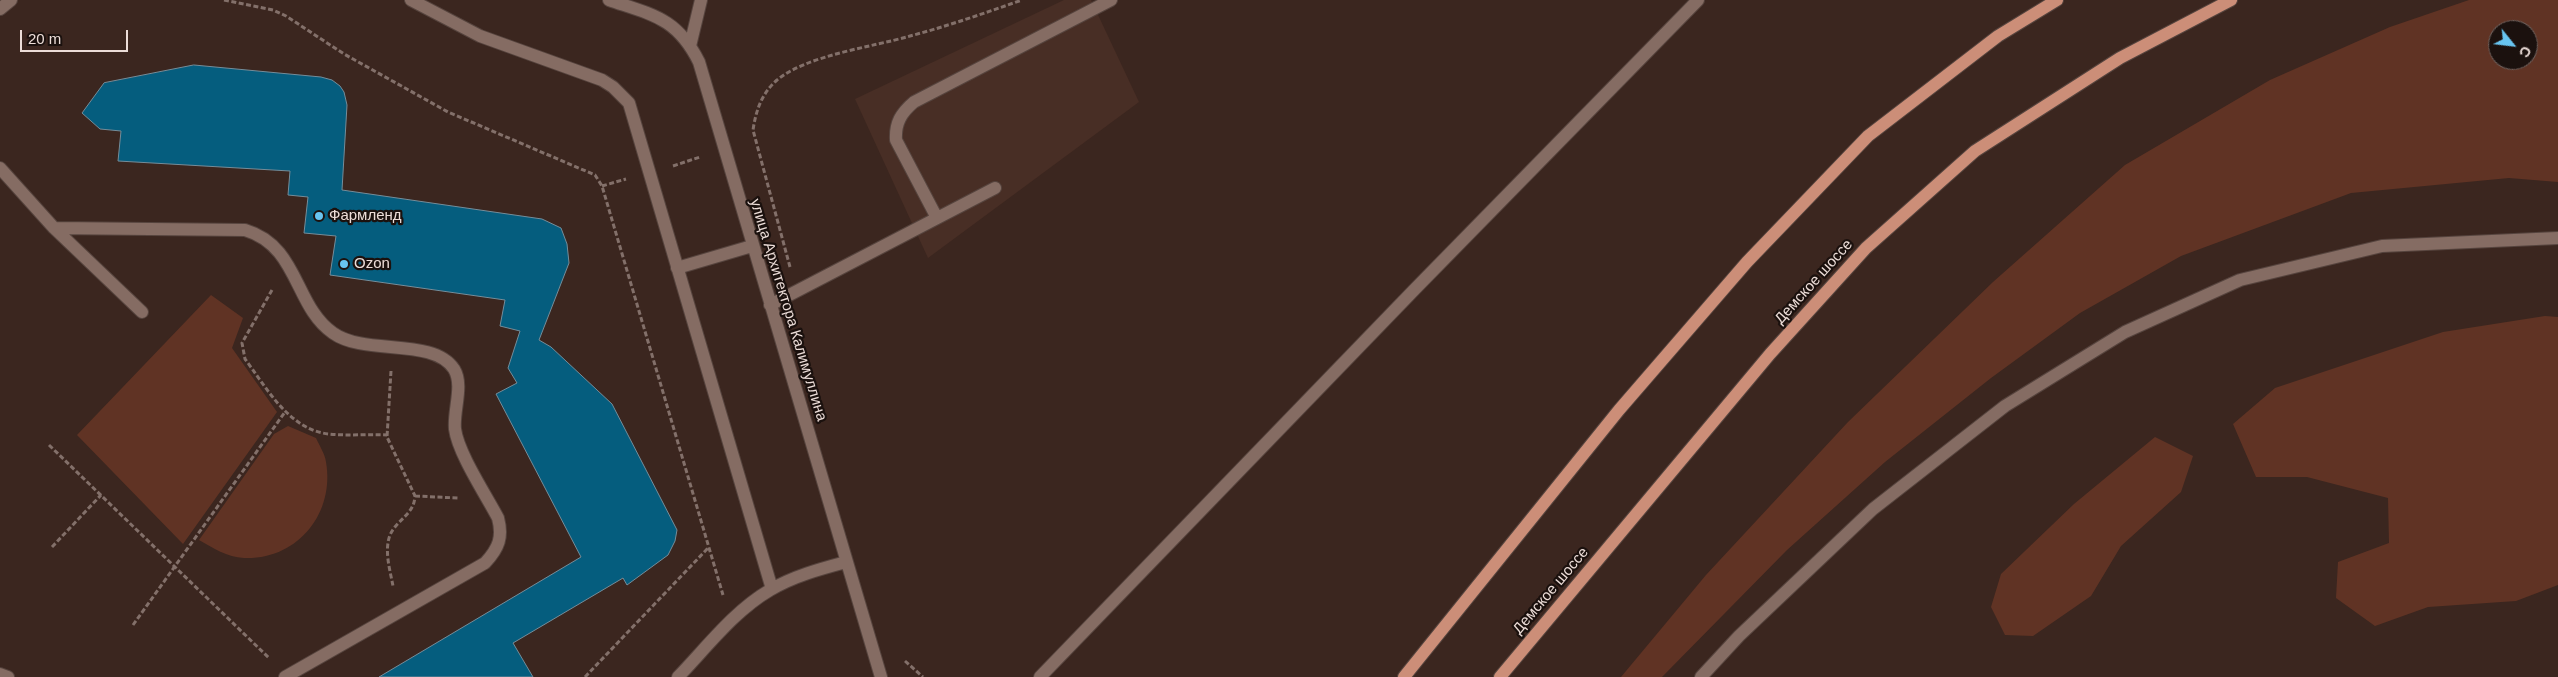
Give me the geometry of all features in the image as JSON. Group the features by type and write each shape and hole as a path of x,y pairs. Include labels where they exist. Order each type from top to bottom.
{"main road":[{"path":"1404,677 1632,395 1747,262 1868,136 1998,36 2058,0"},
{"name":"Демское шоссе","path":"1500,677 1770,354 1866,248 1974,151 2120,58 2231,0"}],"street":[{"path":"0,8 12,0"},
{"path":"411,0 480,36 543,60 587,74 613,87 629,103 772,589"},
{"name":"улица Архитектора Калимуллина","path":"609,0 667,21 690,46 698,62 880,677"},
{"path":"690,46 701,0"},
{"path":"937,218 896,140 896,130 905,110 914,102 1111,0"},
{"path":"1040,677 1414,290 1698,0"},
{"path":"0,168 54,228 142,312"},
{"path":"770,305 995,188"},
{"path":"54,228 245,230 256,233 271,243 287,264 321,322 328,329 342,338 356,343 440,356 455,371 458,381 456,435 501,528 500,541 495,552 485,563 287,676"},
{"path":"1701,677 1739,636 1873,509 2005,406 2125,332 2240,280 2382,246 2558,238"},
{"path":"677,268 752,246"},
{"path":"678,677 731,622 758,598 798,576 846,562"},
{"path":"0,674 8,677"}],"path":[{"path":"224,0 273,10 286,16 405,90 490,132 590,172 602,186 731,622"},
{"path":"602,186 755,141"},
{"path":"287,264 242,343 245,359 285,412 304,425 327,434 387,435"},
{"path":"392,348 387,435 389,444 416,496 411,511 394,530 388,543 387,552 397,613"},
{"path":"132,625 285,412"},
{"path":"49,445 287,676"},
{"path":"52,547 101,495"},
{"path":"416,496 488,500"},
{"path":"585,677 709,547"}],"shaded area":[{"path":"1064,0 1091,0 1139,102 928,258 855,99"},
{"path":"2469,0 2558,0 2558,182 2509,178 2351,193 2181,256 2080,313 1991,378 1885,462 1787,550 1662,677 1621,677 1706,575 1848,422 1993,282 2125,165 2270,80 2390,27"},
{"path":"211,295 243,318 232,348 277,412 183,544 77,435"},
{"path":"2545,316 2558,317 2558,585 2516,601 2428,607 2375,626 2336,598 2338,562 2389,543 2388,498 2307,477 2256,477 2233,424 2275,388 2443,332"},
{"path":"288,426 316,438 325,459 327,481 325,499 309,530 296,542 281,551 263,557 244,558 232,556 220,552 199,540 274,434"},
{"path":"2155,437 2193,456 2181,492 2121,546 2091,596 2033,636 2005,635 1991,607 2001,574 2074,504"}],"building":[{"path":"194,65 321,77 332,80 340,86 344,92 347,105 342,190 542,219 561,228 567,244 569,263 539,340 551,347 612,404 677,530 675,541 668,555 627,585 623,578 513,643 533,677 379,677 581,557 496,394 517,383 508,368 520,331 500,326 505,300 330,275 336,236 304,233 308,197 288,195 290,171 118,161 121,131 100,129 82,113 104,83"}],"place":[{"name":"Фармленд","path":"319,216"},
{"name":"Ozon","path":"344,264"}]}
